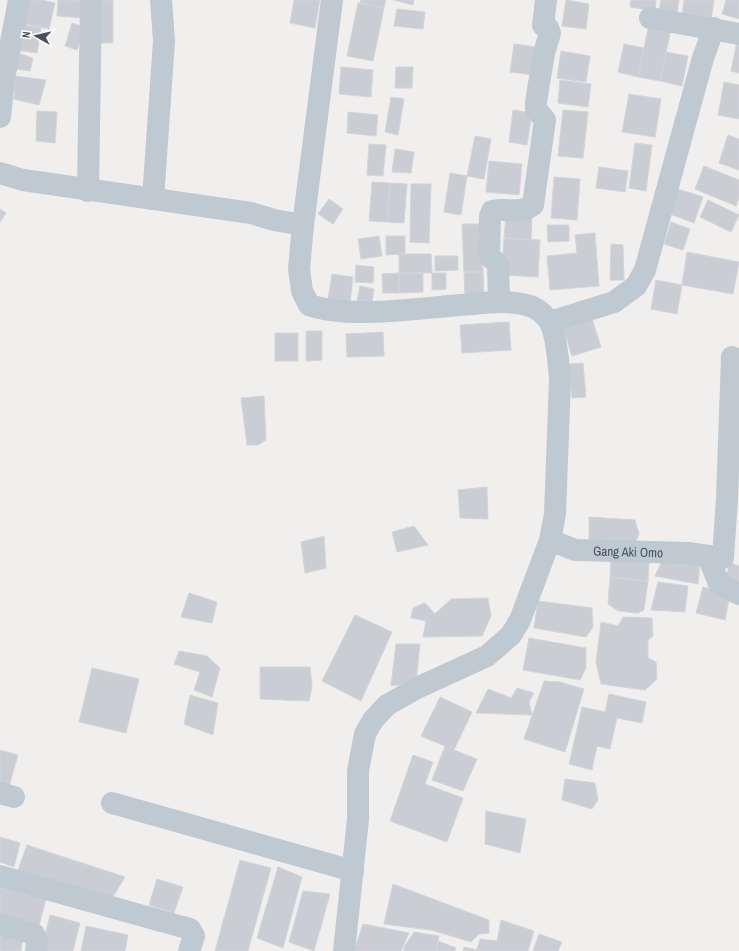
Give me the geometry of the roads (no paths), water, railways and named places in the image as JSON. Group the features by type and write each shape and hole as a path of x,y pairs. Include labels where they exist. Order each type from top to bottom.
{"street":[{"path":"0,117 4,79 19,0"},
{"path":"88,191 91,0"},
{"path":"153,199 164,41 161,0"},
{"path":"332,0 303,225 299,269 302,291 309,305 323,310 346,312 499,302 531,306 541,312 550,322 558,360 560,380 555,514 550,540 520,620 511,635 487,656 416,688 387,705 373,720 365,734 358,771 358,819 344,951"},
{"path":"499,302 498,264 491,258 489,253 490,216 492,212 498,210 526,210 533,205 544,120 536,110 536,102 544,54 550,33 548,28 543,25 546,0"},
{"path":"650,18 714,28 739,34"},
{"path":"550,322 614,302 636,286 645,270 703,58 714,28"},
{"path":"0,173 22,180 88,191 251,213 303,225"},
{"path":"732,357 727,498 716,557 719,584 739,594"},
{"name":"Gang Aki Omo","path":"550,540 575,550 688,553 716,557"},
{"path":"112,803 353,871"},
{"path":"0,876 190,929 194,936 189,951"},
{"path":"0,924 34,934 37,942 36,951"}]}
